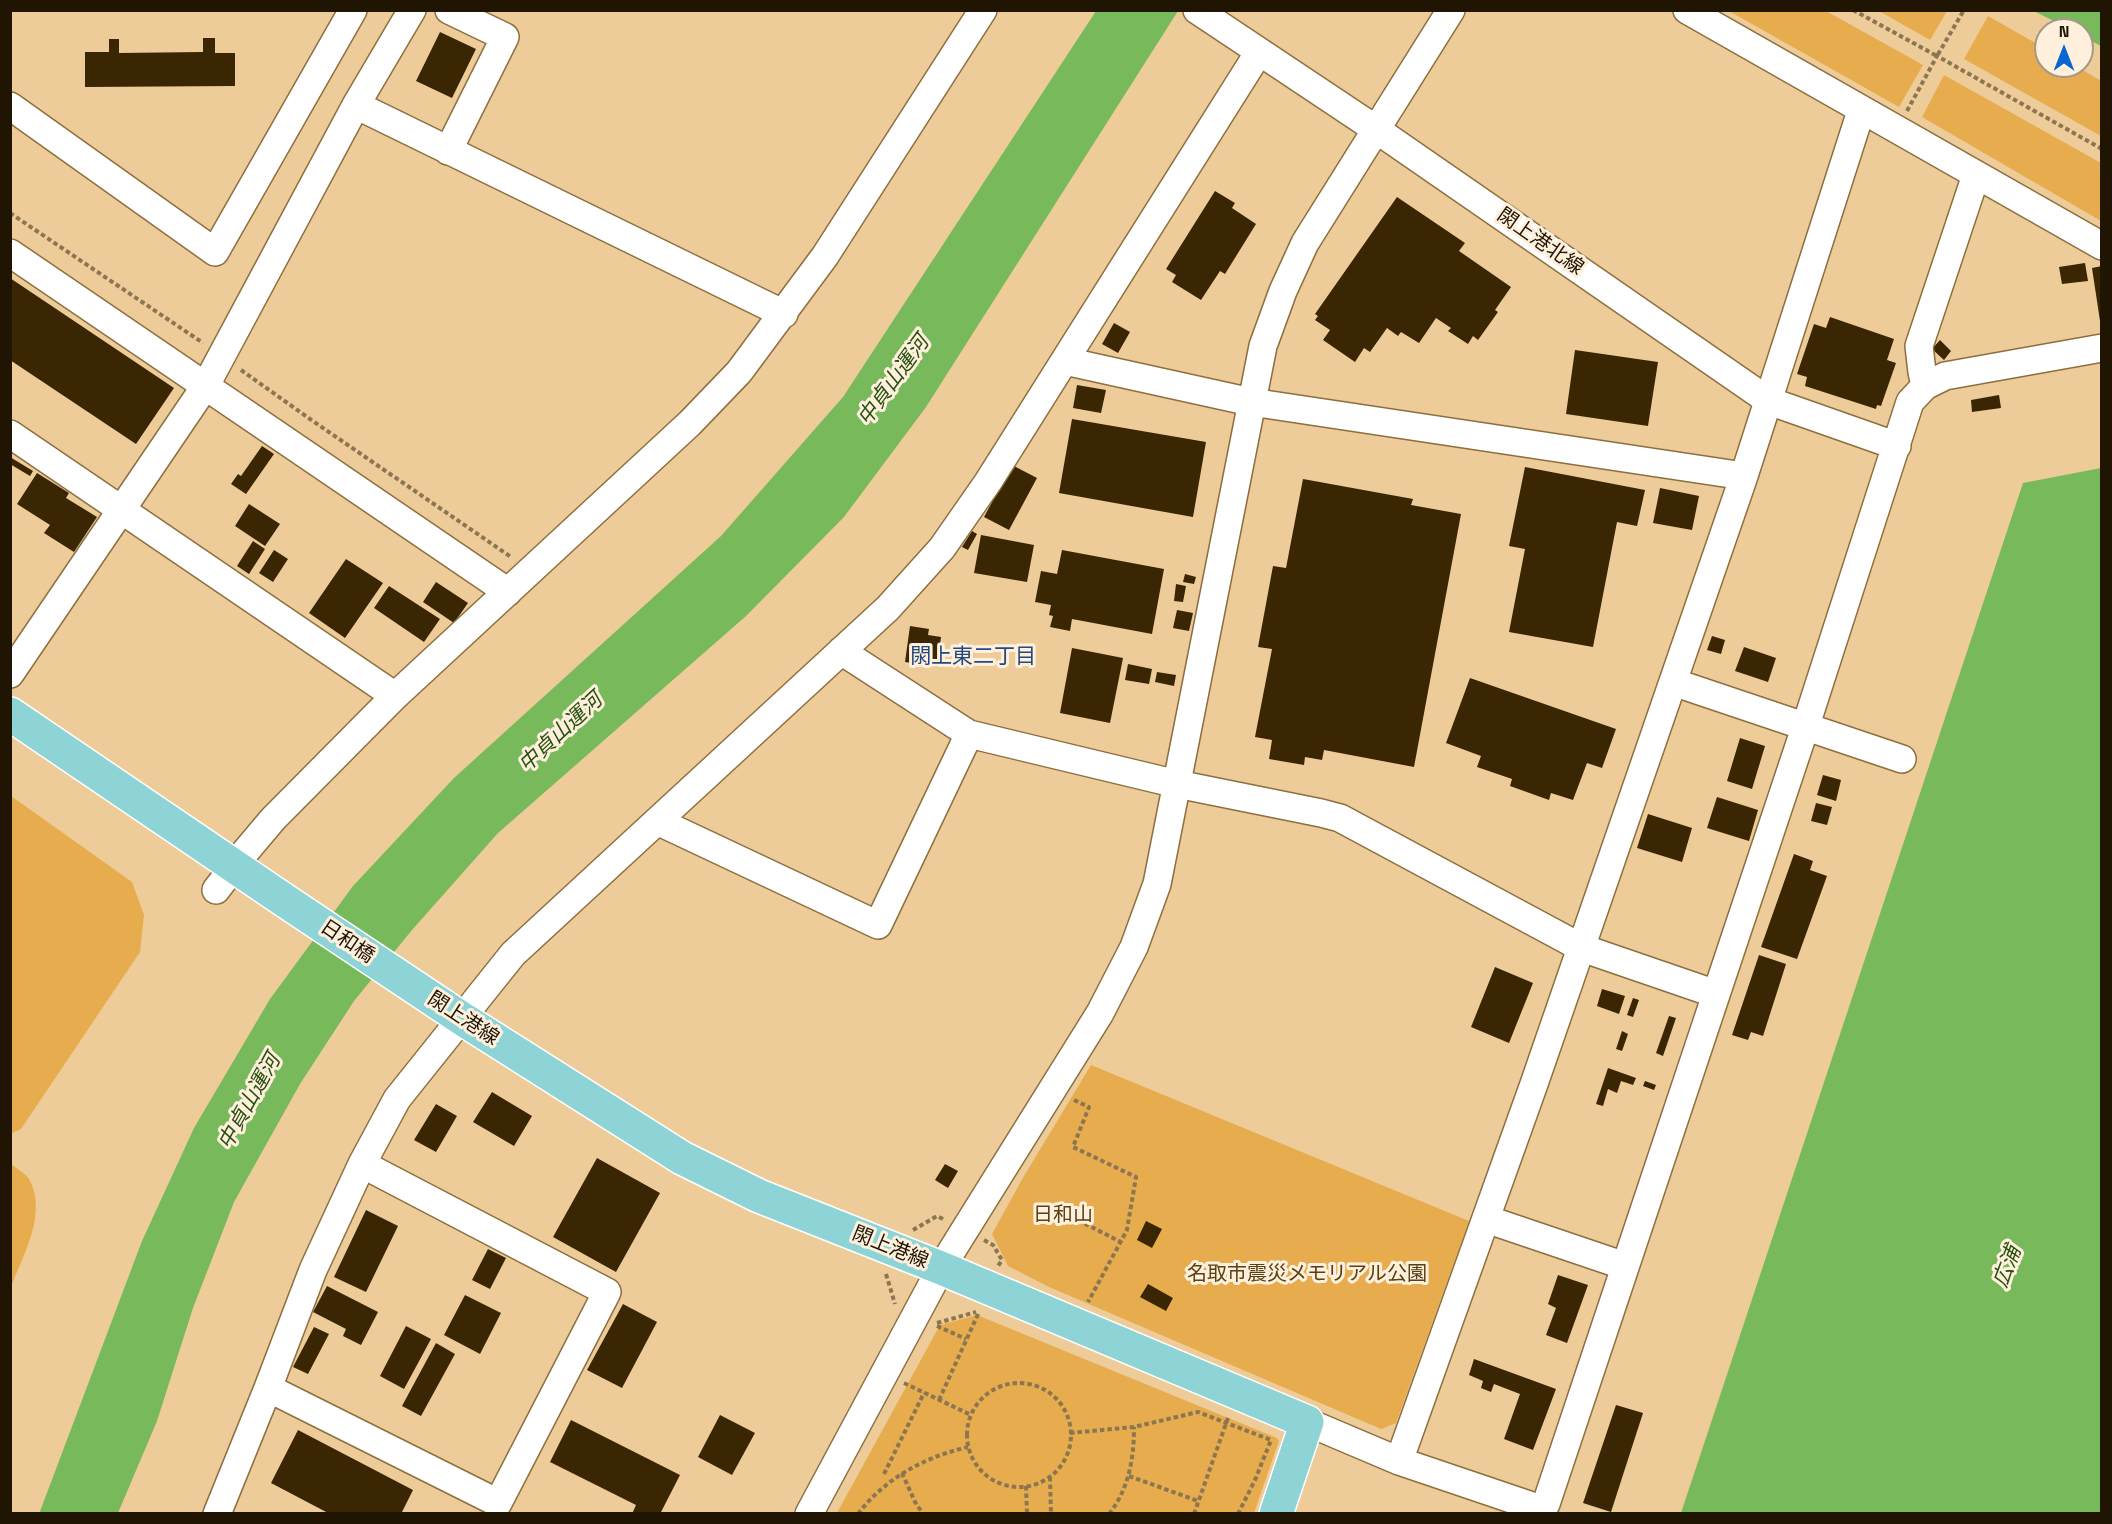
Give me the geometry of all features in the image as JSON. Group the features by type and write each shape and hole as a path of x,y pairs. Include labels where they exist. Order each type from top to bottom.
{"main road":[{"path":"10,714 225,879"},
{"name":"日和橋","path":"225,879 284,900 411,984"},
{"name":"閖上港線","path":"411,984 682,1158 759,1196 941,1268 1307,1422"},
{"path":"1276,1514 1307,1422"}],"street":[{"path":"10,106 215,252 353,10"},
{"path":"10,674 206,385 356,105 412,10"},
{"path":"448,151 505,37 449,10"},
{"path":"225,879 273,819 396,696 690,423 739,372 825,256 983,10"},
{"path":"809,1514 941,1268 1100,1013 1134,947 1157,884 1263,346 1300,252 1451,10"},
{"path":"1687,10 2102,246"},
{"name":"閖上港北線","path":"1208,17 1377,130 1769,401 1897,446"},
{"path":"217,1514 313,1270 362,1164 397,1099 513,954 888,608 942,548 988,482 1259,52"},
{"path":"356,105 784,314"},
{"path":"1399,1461 1582,948 1744,476 1861,111"},
{"path":"1925,386 1919,346 1976,175"},
{"path":"10,253 508,592"},
{"path":"1307,1422 1399,1461 1534,1507 1549,1509 1625,1266 1806,725 1910,402 1925,386 1945,376 2102,348"},
{"path":"1065,361 1251,402 1744,476"},
{"path":"10,435 396,696"},
{"path":"841,651 969,734 1177,784 1340,818 1582,948 1716,994"},
{"path":"1673,682 1902,759"},
{"path":"657,821 878,926 969,734"},
{"path":"268,1388 498,1503 607,1292 362,1164"},
{"path":"1486,1220 1625,1266"}],"path":[{"path":"1853,10 2102,149"},
{"path":"1908,110 1964,10"},
{"path":"10,213 211,348"},
{"path":"232,363 329,433 531,570"},
{"path":"1067,1097 1089,1107 1073,1147 1136,1177 1127,1230 1086,1305"},
{"path":"1058,1210 1121,1242"},
{"path":"910,1231 937,1216 948,1222"},
{"path":"981,1239 993,1245 1002,1260 995,1271"},
{"path":"939,1400 981,1305"},
{"path":"966,1339 933,1324 978,1312 989,1316"},
{"path":"902,1382 970,1415"},
{"path":"1021,1383 1037,1386 1051,1394 1062,1406 1070,1433 1068,1451 1061,1465 1050,1477 1026,1486 1011,1486 996,1482 983,1473 968,1447 967,1431 970,1415 990,1391 1005,1385 1021,1383"},
{"path":"884,1474 924,1393"},
{"path":"1070,1433 1134,1427 1198,1412 1271,1440 1238,1514"},
{"path":"1194,1514 1229,1413 1239,1417"},
{"path":"1109,1514 1129,1476 1134,1427"},
{"path":"858,1514 874,1496 902,1473 944,1452 968,1447"},
{"path":"902,1473 923,1514"},
{"path":"1129,1476 1198,1501"},
{"path":"1050,1477 1051,1514"},
{"path":"1026,1486 1027,1514"}],"green space":[{"path":"1729,11 1826,11 1923,65 1899,107"},
{"path":"1879,11 1947,11 1930,40"},
{"path":"1988,16 2034,42 2034,78 2094,77 2101,81 2101,136 1964,59"},
{"path":"1944,75 2101,163 2101,221 1922,117"},
{"path":"11,796 132,882 144,915 140,952 21,1129 10,1134"},
{"name":"名取市震災メモリアル公園","path":"1091,1065 1469,1221 1396,1423 1381,1429 1049,1287 1008,1266 992,1234"},
{"path":"11,1164 29,1179 36,1206 32,1234 11,1287"},
{"path":"977,1315 1277,1438 1279,1441 1254,1513 837,1513 940,1325"}],"water":[{"name":"中貞山運河","path":"1096,11 1178,11 926,407 844,517 746,616 498,833 412,930 354,1001 300,1084 234,1202 193,1308 157,1421 118,1513 39,1514 142,1241 194,1128 270,999 353,886 454,778 721,536 843,397"},
{"path":"2034,11 2101,11 2101,46 2094,42 2094,18 2048,18"},
{"name":"広浦","path":"2101,468 2101,1513 1681,1513 2023,483"}],"building":[{"path":"440,32 476,49 452,98 416,81"},
{"path":"203,38 215,38 215,53 235,53 235,86 85,87 85,52 109,52 109,39 119,39 119,53 203,52"},
{"path":"1215,191 1235,203 1232,208 1256,224 1225,274 1220,271 1201,300 1172,282 1176,275 1166,269"},
{"path":"1397,197 1465,243 1459,251 1511,287 1495,310 1498,312 1478,340 1473,336 1468,344 1448,331 1451,328 1436,318 1419,343 1401,332 1398,336 1387,328 1370,352 1364,348 1355,362 1323,340 1330,330 1315,320 1318,316 1315,314"},
{"path":"2085,263 2088,281 2062,284 2059,267"},
{"path":"2102,266 2102,321 2100,321 2092,268"},
{"path":"10,278 174,388 136,444 10,360"},
{"path":"1830,317 1894,339 1887,360 1896,363 1881,406 1877,405 1876,409 1805,386 1807,377 1797,374 1814,324 1826,328"},
{"path":"1114,323 1130,332 1118,353 1102,344"},
{"path":"1940,340 1951,351 1944,360 1932,349"},
{"path":"1575,350 1658,362 1648,426 1566,414"},
{"path":"1077,385 1106,390 1101,413 1073,408"},
{"path":"1999,395 2001,408 1972,412 1971,400"},
{"path":"1072,419 1206,442 1193,517 1059,493"},
{"path":"262,446 274,454 246,494 231,484 238,474 241,476"},
{"path":"10,457 33,471 30,476 10,464"},
{"path":"1012,465 1037,478 1009,530 984,517"},
{"path":"1525,467 1645,490 1637,526 1617,522 1593,647 1509,632 1525,549 1509,546"},
{"path":"37,473 69,493 66,498 97,517 74,552 44,533 50,525 17,504"},
{"path":"1303,479 1413,499 1411,505 1461,514 1414,767 1324,750 1322,760 1305,757 1304,765 1269,759 1272,740 1255,737 1272,649 1258,647 1273,566 1286,568"},
{"path":"1660,488 1699,496 1692,530 1653,523"},
{"path":"249,504 280,524 265,546 235,526"},
{"path":"972,531 977,534 968,550 962,547"},
{"path":"981,535 1034,545 1027,582 974,573"},
{"path":"253,541 265,549 249,574 237,566"},
{"path":"274,550 288,559 273,582 259,573"},
{"path":"1062,550 1164,569 1152,634 1072,619 1070,631 1050,627 1053,616 1049,615 1051,605 1035,602 1041,571 1057,574"},
{"path":"346,559 383,583 345,638 309,613"},
{"path":"1185,574 1196,577 1194,584 1183,582"},
{"path":"436,582 468,603 454,623 423,602"},
{"path":"1176,584 1186,586 1183,602 1174,601"},
{"path":"389,586 440,619 424,642 374,608"},
{"path":"1177,610 1193,613 1189,631 1173,628"},
{"path":"910,626 929,629 928,635 941,637 937,667 905,662"},
{"path":"1712,636 1725,640 1721,654 1707,650"},
{"path":"1744,647 1776,658 1768,682 1735,671"},
{"path":"1072,648 1123,658 1110,723 1060,713"},
{"path":"1128,664 1152,669 1149,684 1125,680"},
{"path":"1157,672 1176,675 1174,686 1155,682"},
{"path":"1470,678 1616,729 1602,768 1587,763 1573,800 1551,793 1549,800 1510,786 1512,779 1477,767 1481,756 1446,743"},
{"path":"1740,738 1765,746 1752,789 1727,781"},
{"path":"1823,775 1841,780 1836,801 1817,795"},
{"path":"1717,797 1758,810 1749,841 1707,828"},
{"path":"1816,803 1832,807 1827,825 1811,821"},
{"path":"1648,814 1692,828 1682,862 1637,848"},
{"path":"1794,854 1813,861 1810,870 1827,876 1797,959 1761,947"},
{"path":"1759,955 1786,964 1763,1036 1751,1032 1748,1040 1732,1035"},
{"path":"1495,967 1533,983 1509,1043 1471,1027"},
{"path":"1602,989 1625,996 1619,1014 1597,1006"},
{"path":"1633,998 1639,1000 1633,1017 1627,1015"},
{"path":"1669,1016 1676,1018 1663,1056 1656,1053"},
{"path":"1622,1031 1628,1034 1622,1051 1616,1049"},
{"path":"1608,1068 1636,1078 1633,1085 1621,1081 1617,1093 1608,1089 1603,1106 1596,1104"},
{"path":"1645,1081 1656,1085 1654,1090 1643,1086"},
{"path":"492,1092 532,1116 514,1146 473,1122"},
{"path":"436,1104 457,1116 436,1152 414,1140"},
{"path":"597,1158 660,1193 616,1272 553,1237"},
{"path":"945,1164 958,1171 948,1188 935,1180"},
{"path":"366,1210 398,1226 366,1292 334,1277"},
{"path":"1146,1221 1162,1229 1152,1248 1137,1240"},
{"path":"488,1249 506,1258 490,1289 472,1280"},
{"path":"1558,1275 1588,1285 1567,1343 1546,1335 1556,1308 1548,1304"},
{"path":"1148,1284 1173,1298 1166,1311 1140,1297"},
{"path":"327,1286 378,1312 361,1345 343,1336 346,1329 313,1312"},
{"path":"465,1295 501,1313 480,1354 444,1335"},
{"path":"623,1304 657,1322 622,1388 587,1370"},
{"path":"406,1326 431,1339 404,1389 380,1376"},
{"path":"314,1327 329,1334 308,1374 293,1367"},
{"path":"436,1343 455,1354 421,1416 402,1406"},
{"path":"1474,1359 1556,1389 1533,1450 1504,1439 1520,1394 1494,1384 1491,1392 1481,1388 1483,1381 1469,1375"},
{"path":"1616,1405 1643,1413 1611,1512 1583,1503"},
{"path":"720,1415 755,1433 732,1475 698,1457"},
{"path":"571,1420 680,1475 660,1514 632,1514 636,1505 550,1462"},
{"path":"298,1430 413,1490 401,1514 330,1514 271,1483"}],"district":[{"name":"閖上東二丁目","path":"973,657"}],"park label":[{"name":"日和山","path":"1063,1216"}]}
